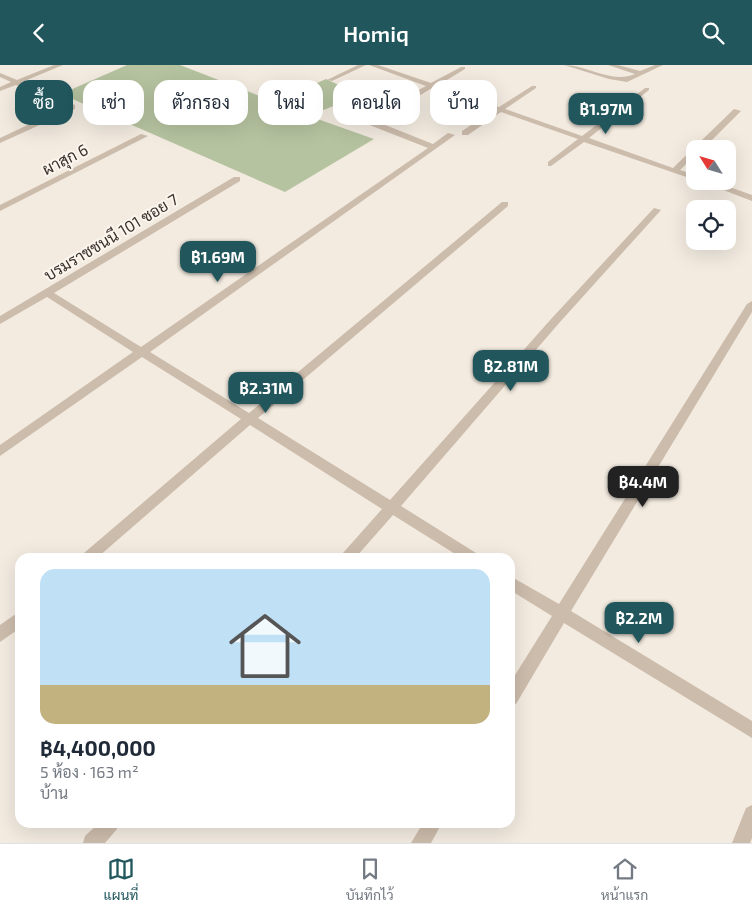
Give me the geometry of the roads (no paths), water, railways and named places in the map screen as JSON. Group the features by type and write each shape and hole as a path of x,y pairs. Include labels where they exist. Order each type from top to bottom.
{"street":[{"path":"24,80 60,65"},
{"path":"330,80 363,65"},
{"path":"372,65 430,86"},
{"path":"566,65 621,79 633,78 660,65"},
{"path":"611,65 642,74"},
{"path":"442,80 463,68"},
{"path":"0,75 15,82"},
{"path":"0,89 15,84"},
{"path":"465,133 534,87"},
{"path":"551,164 646,89"},
{"path":"499,110 686,175"},
{"path":"707,140 737,111"},
{"path":"0,141 34,125"},
{"path":"377,125 433,147"},
{"path":"0,451 451,135"},
{"name":"ผาสุก 6","path":"0,208 144,136"},
{"path":"674,171 686,160"},
{"name":"บรมราชชนนี 101 ซอย 7","path":"0,321 237,179"},
{"path":"729,190 752,198"},
{"path":"94,553 249,419 505,204"},
{"path":"352,553 556,320 657,210"},
{"path":"47,293 465,553"},
{"path":"515,690 752,304"},
{"path":"515,585 752,730"},
{"path":"0,635 15,622"},
{"path":"742,843 752,814"},
{"path":"92,843 106,828"},
{"path":"420,843 430,828"}]}
